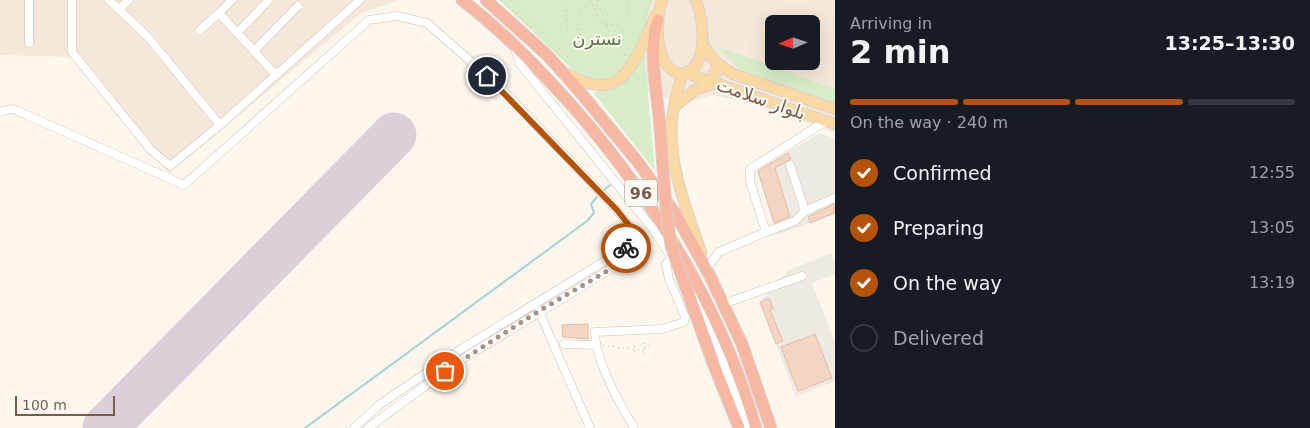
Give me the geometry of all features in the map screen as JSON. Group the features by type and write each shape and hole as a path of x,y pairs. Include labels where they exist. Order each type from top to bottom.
{"highway":[{"name":"96","path":"462,0 537,66 608,147 661,221 698,283 729,350 756,428"},
{"name":"96","path":"490,2 550,58 602,116 675,212 742,344 771,428"},
{"path":"658,20 655,28 654,49 666,207 671,246 713,363 739,428"}],"main road":[{"path":"696,0 702,25 702,44 696,64 684,74 674,108 672,139 678,179 706,270"},
{"path":"661,2 658,20 659,42 664,59 671,70 684,74"},
{"path":"558,68 588,85 608,85 618,80 633,66 661,2"},
{"name":"بلوار سلامت","path":"702,44 721,68 835,109"},
{"path":"674,108 691,92 715,83 714,73 721,68"},
{"name":"بلوار سلامت","path":"684,74 831,122"}],"street":[{"path":"29,0 29,43"},
{"path":"72,0 72,52 151,150 170,166 220,125 360,0"},
{"path":"109,0 148,37 220,125"},
{"path":"119,9 129,0"},
{"path":"200,30 232,0"},
{"path":"237,33 269,0"},
{"path":"254,51 298,6"},
{"path":"219,13 276,75"},
{"path":"0,112 11,109 18,111 184,185 361,25 369,20 388,15 410,17 427,22 501,88 617,210 639,238"},
{"path":"514,44 520,64 653,229 695,295 748,428"},
{"path":"766,232 750,181 750,169 831,122"},
{"path":"790,165 805,211"},
{"path":"706,270 712,258 719,252 795,221 805,211 835,198"},
{"path":"354,428 379,406 463,348 627,250 639,238 653,229"},
{"path":"368,428 459,361 626,260 627,250"},
{"path":"595,332 662,330 684,322 685,317 669,279 666,264 672,258"},
{"path":"723,304 802,276"},
{"path":"539,311 590,428"},
{"path":"594,322 595,344 622,408 633,426"},
{"path":"564,344 595,344"}],"path":[{"path":"510,0 584,73"},
{"path":"560,49 568,21 561,0"},
{"path":"583,39 579,34 578,18 580,11 590,0 598,18 605,24 628,60 631,54"},
{"path":"595,9 598,0"},
{"path":"605,24 613,26 623,21 628,11 626,0"},
{"path":"642,24 651,0"},
{"path":"595,9 604,9 609,17 605,24"},
{"path":"550,58 560,49 583,39 605,41 620,49"},
{"path":"644,343 644,356 647,356"},
{"path":"595,344 644,351"},
{"path":"634,346 634,356"},
{"path":"644,347 649,346"}],"shaded area":[{"path":"0,0 398,0 360,14 169,173 72,57 0,55"},
{"path":"546,0 835,0 835,133 751,103 713,95 693,101 659,98 641,89 576,35"},
{"path":"820,133 835,139 835,213 777,235 757,170"},
{"path":"831,253 835,264 835,274 812,283 835,343 835,381 796,397 760,302 789,270"}],"green space":[{"name":"نسترن","path":"499,0 652,0 635,53 629,62 612,78 595,82 574,71"},
{"path":"716,46 765,64 765,70 782,70 835,89 835,104 739,69"},
{"path":"644,51 655,171 593,92 612,88 626,80 636,68"}],"building":[{"path":"788,153 791,159 775,168 790,217 774,223 758,171"},
{"path":"835,204 835,213 810,223 808,217"},
{"path":"769,298 773,309 770,310 783,341 776,344 760,302"},
{"path":"588,324 588,339 563,337 562,325"},
{"path":"815,334 832,378 798,391 781,347"}],"waterway":[{"path":"603,191 610,185"},
{"path":"305,428 587,221 594,213 591,204 597,197"}],"runway":[{"path":"105,428 394,135"}],"way so far":[{"path":"445,371 539,311 626,260 629,254 626,248"}],"route":[{"path":"487,76 501,88 617,210 639,238 626,248"}]}
